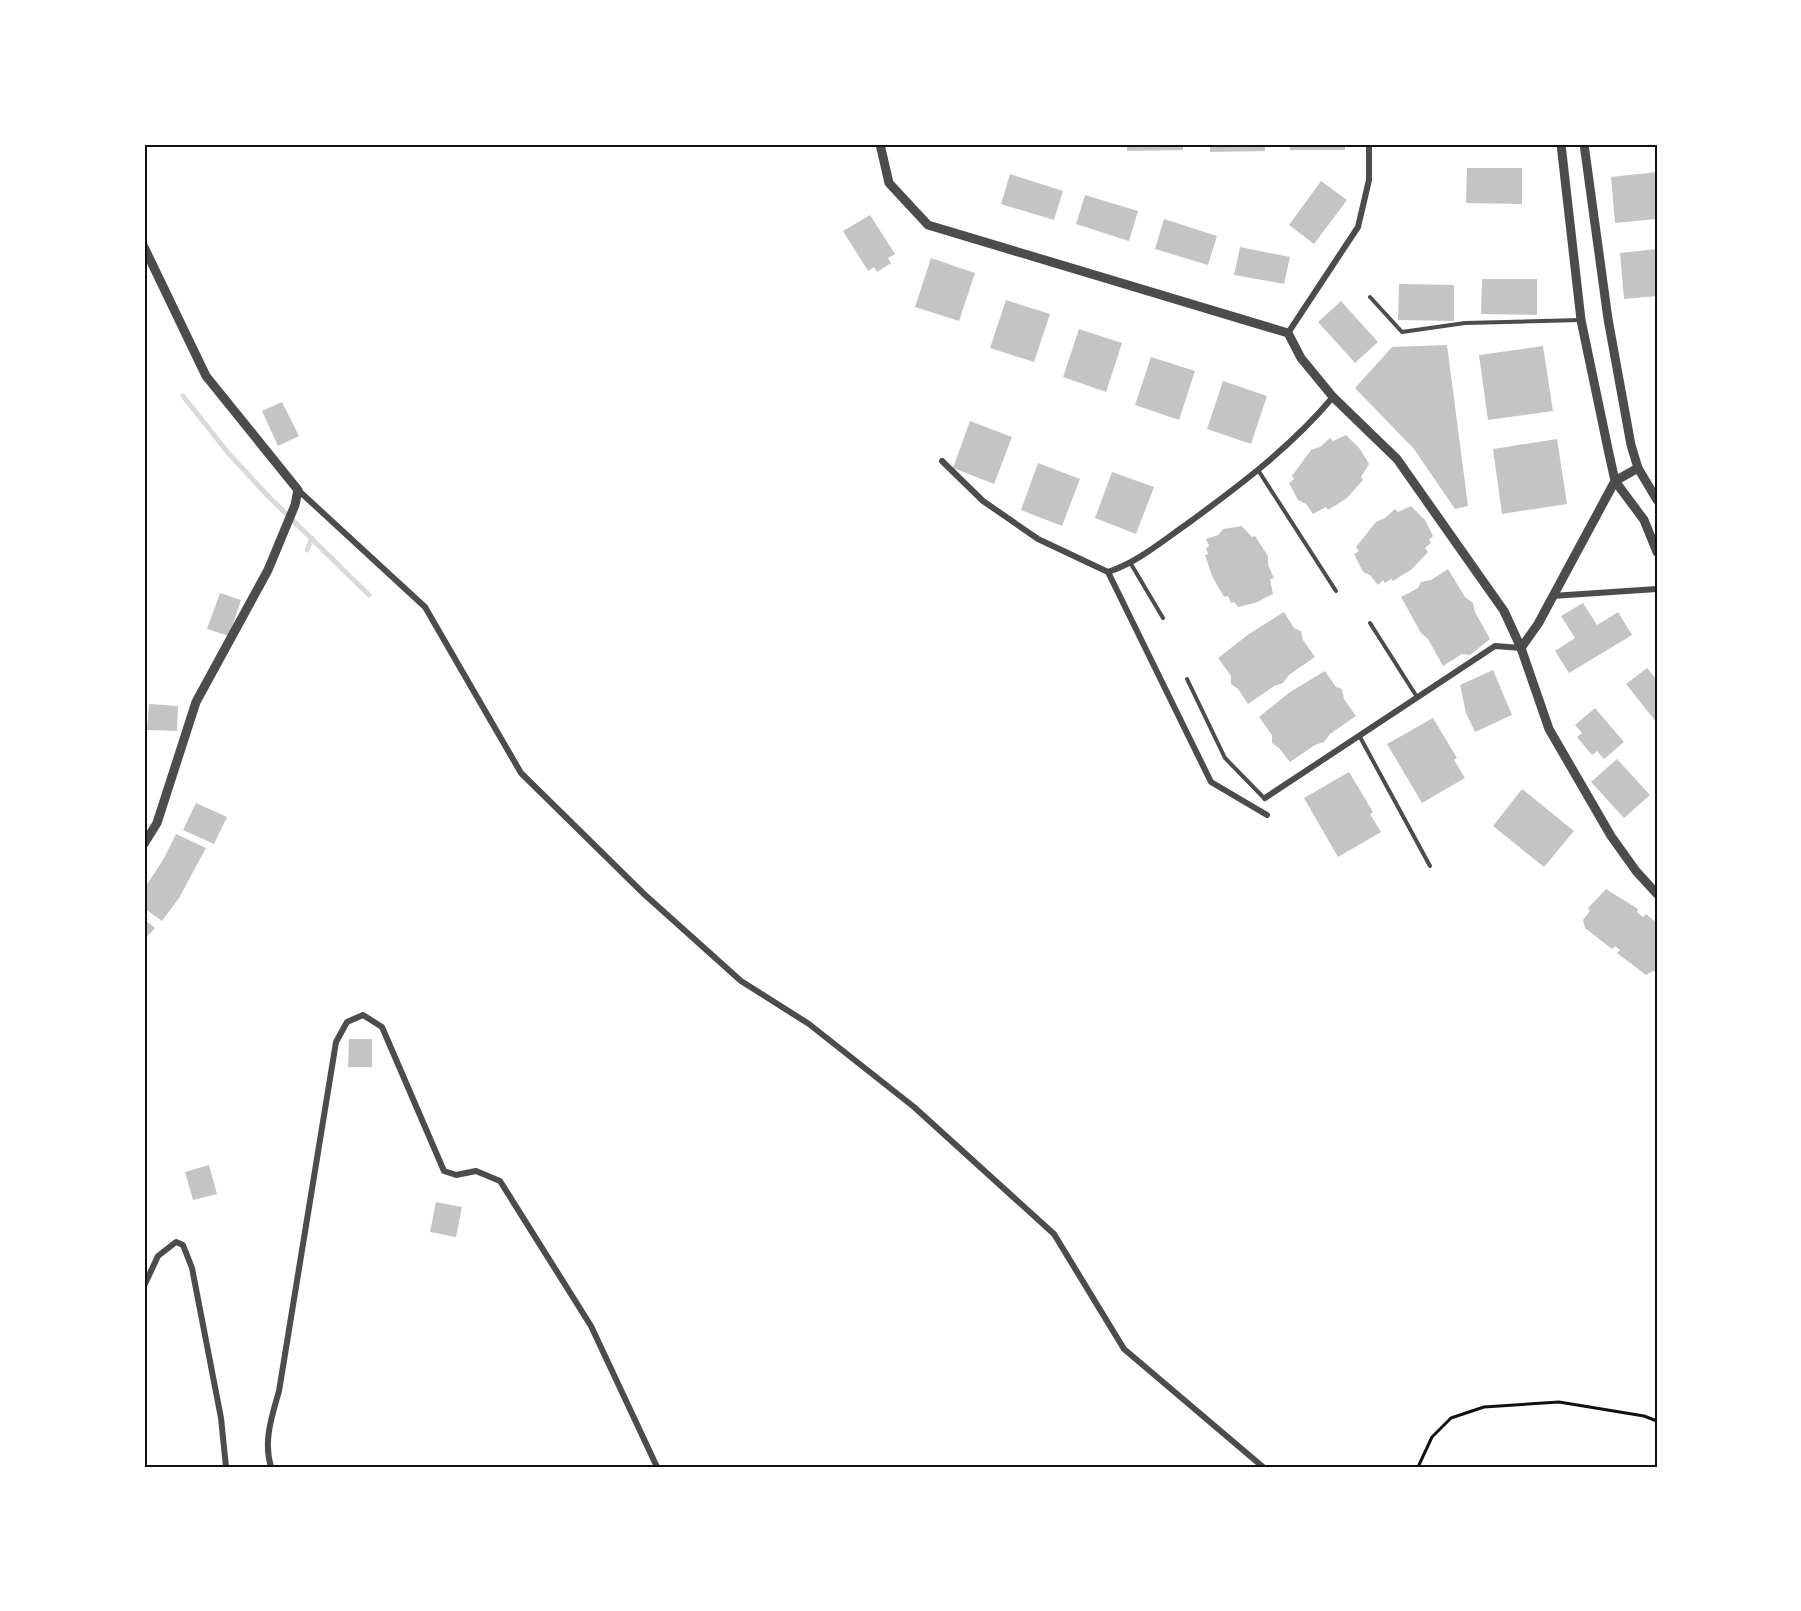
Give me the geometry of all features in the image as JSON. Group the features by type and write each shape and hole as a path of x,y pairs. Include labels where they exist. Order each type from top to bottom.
{"street":[{"path":"880,144 889,183 928,225 1288,333 1301,358 1334,397 1397,459 1504,610 1521,648 1548,729 1611,836 1636,871 1657,894"},
{"path":"1288,333 1358,227 1369,180 1369,144"},
{"path":"1561,144 1581,320 1616,481 1644,520 1657,552"},
{"path":"1584,144 1611,339 1630,445 1638,468 1657,500"},
{"path":"144,247 206,376 298,490 425,608 521,773 644,894 741,981 809,1024 914,1107 1054,1234 1124,1349 1263,1467"},
{"path":"1108,572 1131,564 1258,470 1311,423 1334,397"},
{"path":"942,461 983,501 1038,539 1108,572 1211,782 1267,815"},
{"path":"1521,648 1538,624 1551,596 1616,481 1638,468"},
{"path":"144,844 158,823 196,702 268,570 295,505 298,490"},
{"path":"1551,596 1657,590"},
{"path":"1265,798 1495,646 1521,648"},
{"path":"271,1467 268,1456 269,1423 279,1391 336,1042 347,1022 363,1015 382,1027 444,1172 456,1175 476,1171 500,1181 591,1326 657,1467"},
{"path":"144,1286 159,1256 176,1242 183,1245 192,1268 221,1418 226,1467"}],"lane":[{"path":"1370,297 1402,332 1465,323 1581,320"},
{"path":"1258,470 1336,591"},
{"path":"1131,564 1163,618"},
{"path":"1370,622 1418,698"},
{"path":"1187,679 1225,758 1265,798"},
{"path":"1360,737 1430,866"}],"path":[{"path":"1418,1467 1432,1437 1451,1418 1484,1407 1559,1402 1644,1416 1657,1421"}],"building":[{"path":"1127,144 1183,144 1183,150 1127,151"},
{"path":"1210,144 1265,144 1265,151 1210,152"},
{"path":"1290,144 1345,144 1345,150 1290,150"},
{"path":"1467,168 1522,168 1522,204 1466,203"},
{"path":"1657,172 1657,219 1615,223 1611,177"},
{"path":"1010,174 1063,191 1054,220 1001,204"},
{"path":"1321,181 1347,200 1314,244 1289,225"},
{"path":"1085,195 1138,211 1129,241 1076,224"},
{"path":"870,215 895,254 888,258 891,263 877,272 874,267 868,271 843,231"},
{"path":"1164,219 1217,236 1208,265 1155,249"},
{"path":"1240,247 1290,257 1284,284 1234,275"},
{"path":"1657,249 1657,296 1624,299 1620,253"},
{"path":"931,258 975,273 959,321 915,307"},
{"path":"1482,279 1537,279 1537,315 1481,314"},
{"path":"1399,284 1454,285 1454,321 1398,320"},
{"path":"1006,300 1050,314 1034,362 990,348"},
{"path":"1341,301 1378,342 1355,363 1318,322"},
{"path":"1079,329 1122,343 1106,392 1063,377"},
{"path":"1447,345 1468,506 1455,509 1414,449 1355,388 1392,347"},
{"path":"1543,346 1553,411 1488,420 1479,355"},
{"path":"1151,357 1195,371 1179,420 1135,405"},
{"path":"1223,381 1267,396 1251,444 1207,429"},
{"path":"282,402 299,436 278,446 262,411"},
{"path":"970,421 1012,437 994,484 953,468"},
{"path":"1346,435 1360,449 1369,464 1361,477 1363,480 1347,498 1328,510 1326,507 1313,514 1306,504 1298,500 1289,483 1294,479 1292,476 1311,450 1320,447 1330,438 1333,441"},
{"path":"1557,439 1567,504 1502,514 1493,449"},
{"path":"1038,463 1080,479 1062,526 1021,510"},
{"path":"1112,472 1154,487 1136,534 1095,518"},
{"path":"1411,506 1425,520 1433,536 1429,540 1431,543 1425,548 1428,552 1412,569 1393,581 1391,579 1385,583 1383,580 1378,585 1370,575 1363,572 1354,554 1359,551 1356,547 1376,522 1395,509 1398,512"},
{"path":"1242,526 1252,537 1255,536 1268,556 1268,565 1274,578 1270,579 1273,594 1255,603 1238,607 1234,602 1231,603 1228,596 1224,597 1212,576 1205,555 1208,554 1206,548 1209,546 1206,539 1218,535 1223,529"},
{"path":"1448,569 1465,597 1473,603 1475,612 1490,639 1470,655 1462,654 1443,666 1401,597 1418,588 1421,582 1431,580"},
{"path":"220,593 241,600 229,636 207,629"},
{"path":"1583,603 1597,625 1618,612 1632,635 1569,673 1555,651 1575,638 1561,616"},
{"path":"1284,612 1294,628 1301,631 1303,640 1315,657 1289,675 1283,683 1274,686 1248,704 1238,689 1231,684 1231,676 1218,658 1249,634"},
{"path":"1647,668 1657,680 1657,723 1626,684"},
{"path":"1493,670 1512,715 1475,732 1466,713 1460,685"},
{"path":"1325,671 1336,687 1342,689 1344,699 1356,716 1330,734 1324,742 1315,745 1290,762 1272,743 1272,735 1259,717 1290,692"},
{"path":"149,704 178,706 177,731 147,730"},
{"path":"1595,708 1624,742 1604,759 1597,751 1592,755 1577,737 1582,733 1575,725"},
{"path":"1433,718 1457,758 1454,760 1465,778 1422,803 1387,744"},
{"path":"1617,759 1650,795 1624,818 1591,782"},
{"path":"1349,772 1373,812 1370,814 1381,832 1338,857 1304,798"},
{"path":"1522,789 1574,831 1544,867 1493,826"},
{"path":"196,803 227,817 214,844 183,830"},
{"path":"176,834 206,848 179,898 162,921 144,908 144,889 163,860"},
{"path":"1606,889 1638,909 1637,912 1643,917 1646,914 1657,923 1656,972 1653,971 1646,975 1617,953 1620,950 1615,946 1612,949 1585,928 1583,920 1590,911 1588,908"},
{"path":"144,919 155,928 144,940"},
{"path":"349,1039 372,1039 372,1067 348,1067"},
{"path":"209,1165 217,1194 193,1200 185,1172"},
{"path":"436,1202 462,1207 456,1237 430,1232"}],"waterway":[{"path":"183,396 229,454 270,498 369,595"},
{"path":"307,550 312,538"}]}
